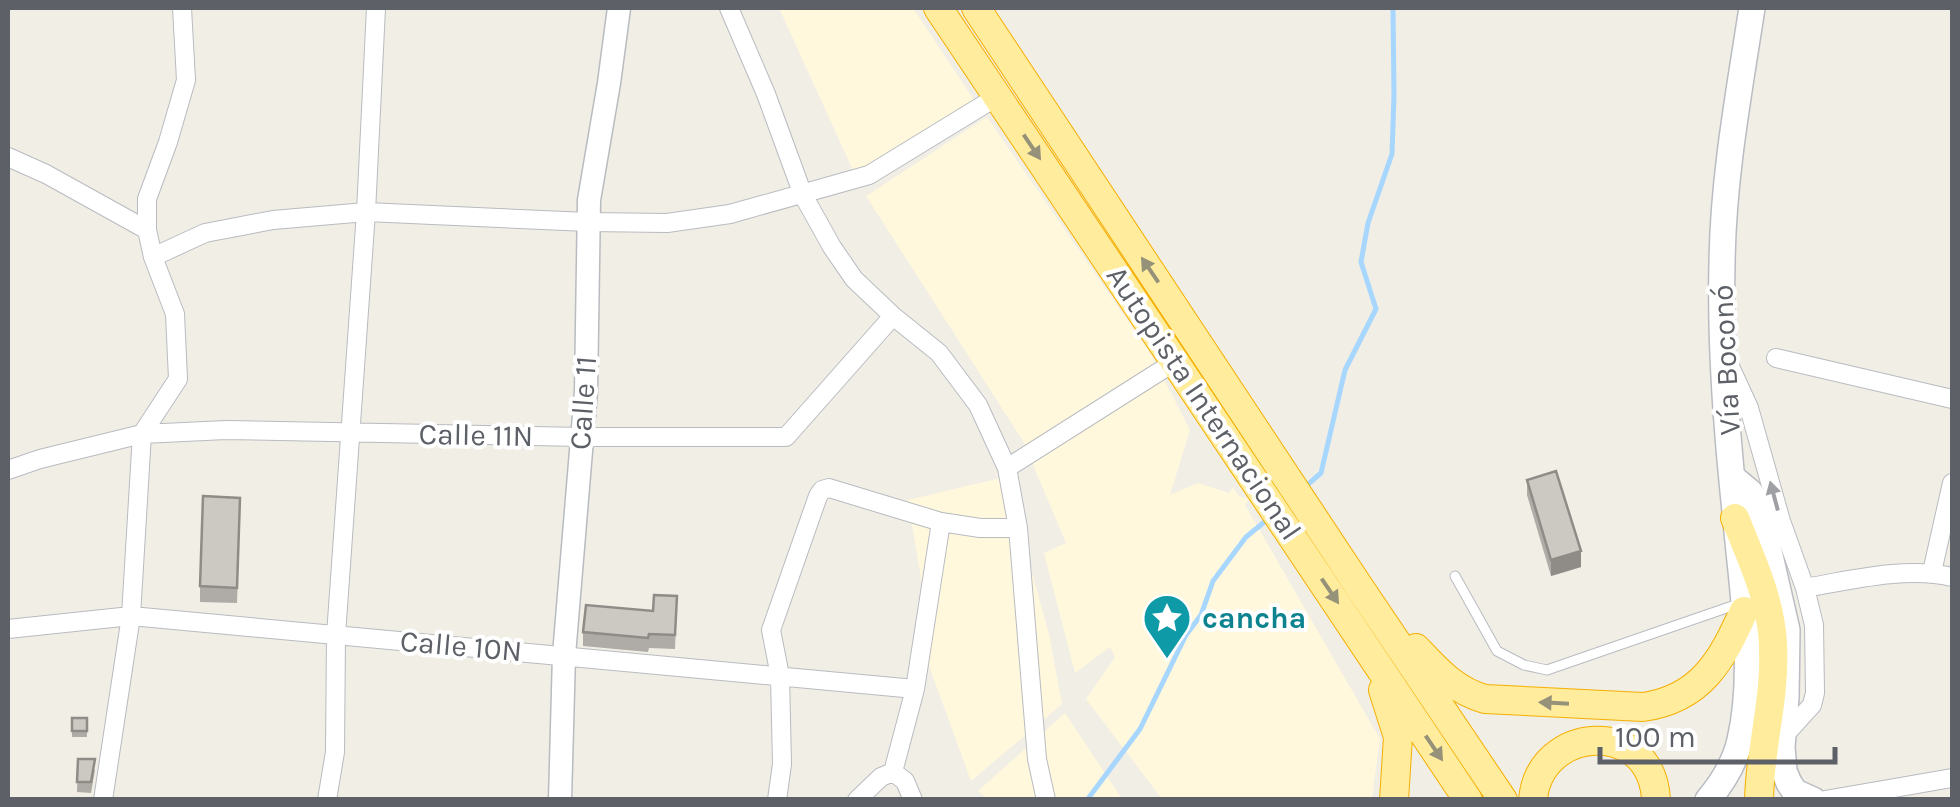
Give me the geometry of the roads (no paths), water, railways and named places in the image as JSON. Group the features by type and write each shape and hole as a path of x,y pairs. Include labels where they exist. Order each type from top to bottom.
{"highway":[{"name":"Autopista Internacional","path":"938,8 1468,800"},
{"name":"Autopista Internacional","path":"976,8 1503,800"},
{"path":"1735,518 1761,585 1772,632 1770,712 1759,800"},
{"path":"1358,585 1448,680 1474,696 1634,708 1662,704 1703,680 1725,652 1744,606"},
{"path":"1361,638 1396,730 1394,800"},
{"path":"1532,800 1536,782 1550,761 1569,746 1591,740 1614,742 1639,756 1652,775 1656,800"}],"main road":[{"name":"Vía Boconó","path":"1708,800 1725,776 1740,739 1746,679 1744,606 1722,348 1722,259 1732,139 1752,8"},
{"path":"1732,477 1750,492 1759,508 1783,606 1788,642 1784,771 1798,794 1812,800"},
{"name":"Vía Boconó","path":"1691,800 1721,759 1744,714"}],"street":[{"path":"103,800 131,616 142,434 178,379 176,314 153,257 147,230 147,199 186,80 182,8"},
{"path":"327,800 335,752 336,635 352,433 376,8"},
{"name":"Calle 11","path":"560,800 564,655 587,358 588,222 592,169 619,8"},
{"path":"729,8 803,196 854,279 939,353 978,405 1007,468 1018,528 1037,760 1046,800"},
{"path":"153,257 205,233 272,220 366,212 667,223 730,214 869,175 998,96"},
{"path":"8,157 147,230"},
{"name":"Calle 11N","path":"8,470 142,434 226,430 786,438 893,316"},
{"path":"1722,348 1748,408 1780,521 1805,588 1816,642 1816,693 1812,704 1783,738"},
{"path":"1776,358 1952,399"},
{"path":"1007,468 1176,361"},
{"path":"1932,572 1952,485"},
{"path":"777,800 782,764 780,676 772,630 822,490 829,488 941,522 1018,528"},
{"path":"893,772 915,689 941,522"},
{"path":"1805,588 1932,572 1952,578"},
{"name":"Calle 10N","path":"8,629 131,616 915,689"},
{"path":"1788,642 1816,642"},
{"path":"857,800 893,772"},
{"path":"893,772 904,781 913,800"},
{"path":"1828,799 1952,778"}],"lane":[{"path":"1454,576 1497,651 1524,665 1547,670 1744,606"}],"waterway":[{"path":"1306,486 1321,473 1345,370 1376,309 1361,262 1368,223 1392,154 1393,8"},
{"path":"1087,800 1140,729 1186,635 1201,615 1213,581 1246,537 1268,519"}],"place":[{"name":"cancha","path":"1167,660"}]}
